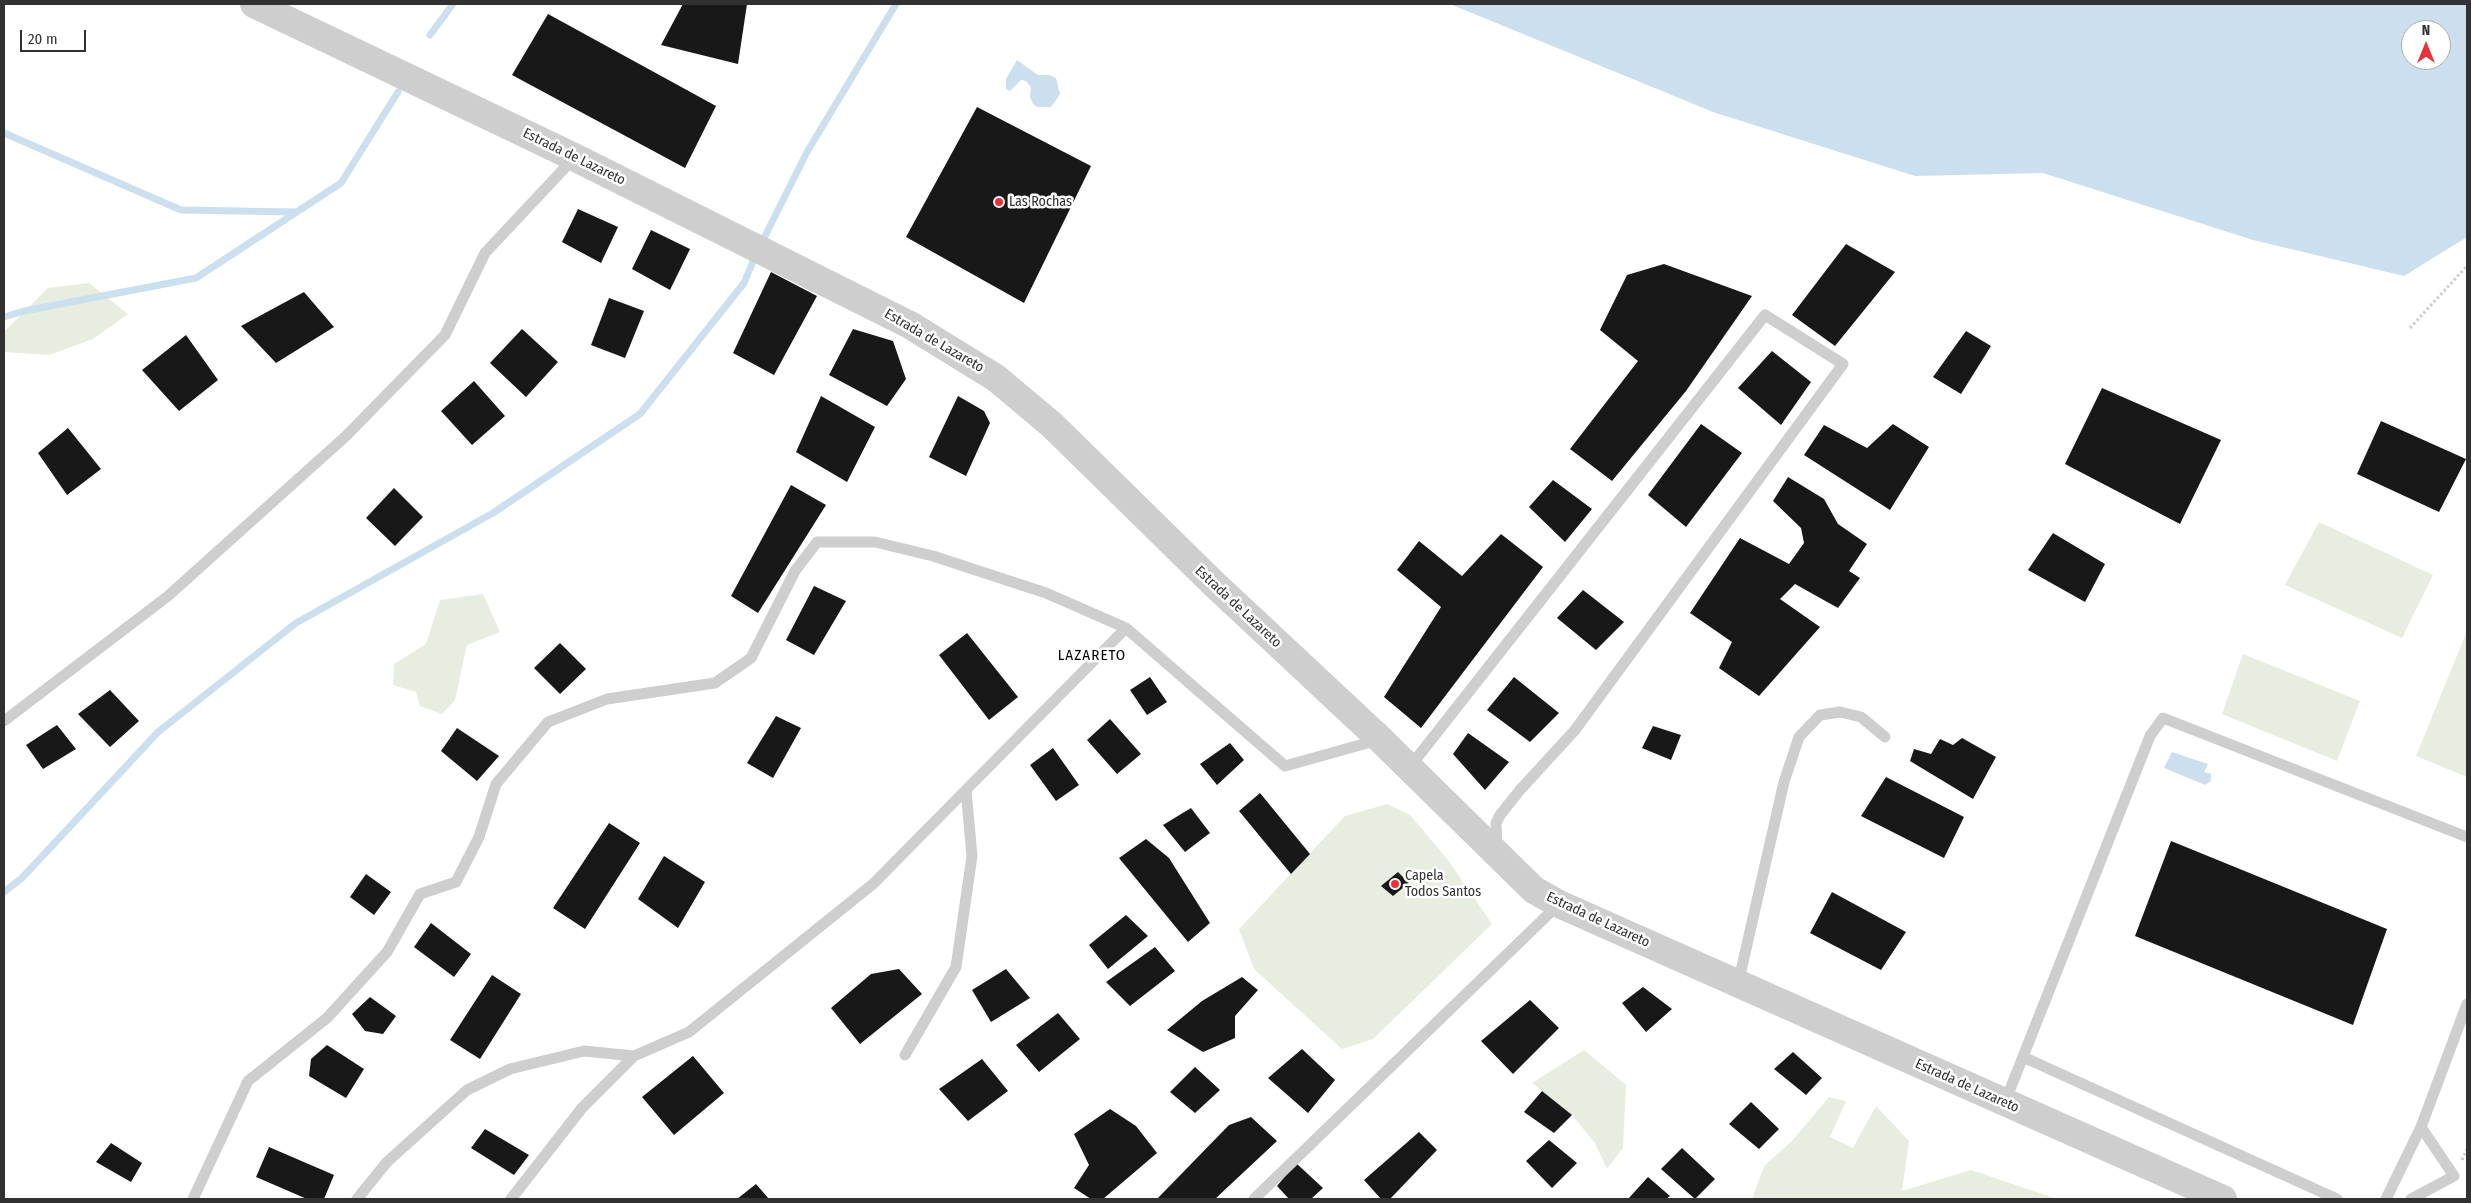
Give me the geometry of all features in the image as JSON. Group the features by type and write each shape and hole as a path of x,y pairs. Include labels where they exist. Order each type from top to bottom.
{"street":[{"name":"Estrada de Lazareto","path":"254,4 574,157 910,325 996,378 1052,425 1213,583 1380,739 1534,890 1559,904 2223,1199"}],"lane":[{"path":"4,721 168,596 346,436 445,335 485,253 574,157"},
{"path":"1409,768 1765,315 1844,364 1575,730 1520,790 1500,815 1496,823 1495,836 1502,859"},
{"path":"193,1199 248,1081 327,1018 387,952 420,894 456,882 479,837 496,784 548,722 607,699 715,683 751,658 795,571 817,542 875,542 934,556 1046,592 1126,628 1285,766 1380,739"},
{"path":"511,1199 582,1108 634,1056 689,1032 873,884 1126,628"},
{"path":"1738,984 1784,782 1799,737 1820,715 1840,712 1861,717 1885,737"},
{"path":"2005,1102 2150,736 2163,718 2467,838"},
{"path":"905,1055 956,967 972,856 966,790"},
{"path":"1254,1199 1559,904"},
{"path":"2386,1199 2421,1127 2467,1004"},
{"path":"357,1199 387,1162 467,1090 510,1069 584,1051 634,1056"},
{"path":"2023,1057 2337,1199"},
{"path":"2411,1199 2454,1176 2421,1127"}],"path":[{"path":"2410,328 2467,266"}],"green space":[{"path":"89,283 128,314 93,339 49,355 4,352 4,332 48,288"},
{"path":"2319,522 2433,575 2402,638 2285,585"},
{"path":"483,594 500,632 467,645 455,700 442,714 420,706 416,692 393,685 394,664 426,644 440,600"},
{"path":"2467,631 2467,777 2416,756"},
{"path":"2243,654 2360,701 2337,761 2222,714"},
{"path":"1387,804 1410,815 1448,860 1492,924 1373,1039 1342,1049 1254,969 1239,929 1345,816"},
{"path":"1584,1050 1626,1085 1623,1148 1607,1169 1595,1143 1572,1115 1532,1083"},
{"path":"1829,1097 1846,1101 1830,1137 1853,1148 1876,1106 1909,1141 1902,1191 1971,1170 2057,1199 1752,1199 1764,1166 1792,1141"}],"water":[{"path":"1450,4 2467,4 2467,237 2404,276 2253,240 2043,173 1915,176 1713,112"},
{"path":"1017,60 1038,75 1049,75 1056,78 1060,94 1051,107 1037,107 1033,104 1030,97 1031,87 1026,81 1021,80 1010,91 1006,89 1006,79"},
{"path":"2172,752 2208,764 2204,772 2211,774 2211,781 2205,785 2164,768"}],"building":[{"path":"683,4 747,4 738,64 661,45"},
{"path":"548,14 716,106 685,168 512,75"},
{"name":"Las Rochas","path":"977,107 1091,166 1024,303 906,237"},
{"path":"578,209 618,227 601,263 562,242"},
{"path":"651,230 690,249 670,290 632,269"},
{"path":"1846,244 1895,272 1835,346 1792,315"},
{"path":"1664,264 1752,296 1686,391 1612,481 1570,449 1638,361 1600,330 1627,275"},
{"path":"771,272 817,296 774,375 733,353"},
{"path":"304,292 334,327 276,363 241,326"},
{"path":"609,298 644,311 625,358 591,345"},
{"path":"522,329 558,362 526,397 490,363"},
{"path":"853,329 893,341 906,379 887,406 829,375"},
{"path":"1966,331 1991,346 1961,394 1933,377"},
{"path":"186,335 218,380 179,411 142,370"},
{"path":"1772,351 1811,382 1781,425 1738,388"},
{"path":"474,381 505,416 472,445 441,411"},
{"path":"2102,388 2221,440 2180,524 2065,464"},
{"path":"821,396 875,427 847,482 796,452"},
{"path":"958,396 984,411 990,423 966,476 929,457"},
{"path":"2381,421 2466,459 2439,512 2357,474"},
{"path":"1701,424 1742,453 1686,527 1648,495"},
{"path":"1893,424 1929,447 1890,510 1804,455 1824,425 1867,448"},
{"path":"68,428 101,469 67,495 38,453"},
{"path":"1788,477 1824,499 1838,524 1867,544 1849,571 1860,578 1838,608 1795,584 1780,599 1820,627 1759,696 1719,668 1732,642 1690,613 1740,538 1789,564 1804,543 1801,528 1773,501"},
{"path":"1553,480 1592,509 1565,542 1529,507"},
{"path":"791,485 826,505 758,613 731,596"},
{"path":"394,488 423,517 395,546 366,518"},
{"path":"2053,533 2105,564 2085,602 2028,570"},
{"path":"1501,534 1543,567 1421,728 1384,697 1441,607 1397,570 1419,541 1462,576"},
{"path":"814,586 846,601 814,655 786,640"},
{"path":"1583,590 1624,622 1596,650 1557,618"},
{"path":"967,633 1018,697 989,720 939,655"},
{"path":"560,643 586,669 560,694 534,668"},
{"path":"1150,677 1167,702 1147,715 1130,690"},
{"path":"1514,677 1559,713 1530,742 1487,710"},
{"path":"110,690 139,721 110,747 78,714"},
{"path":"776,716 801,728 773,778 747,763"},
{"path":"1110,719 1141,754 1117,774 1087,740"},
{"path":"57,725 76,749 43,769 26,745"},
{"path":"1653,726 1681,735 1671,760 1642,748"},
{"path":"457,728 499,756 477,781 441,751"},
{"path":"1468,733 1509,762 1485,790 1453,754"},
{"path":"1962,738 1996,757 1973,799 1910,761 1914,749 1931,754 1940,739 1953,745"},
{"path":"1230,743 1244,760 1217,785 1200,764"},
{"path":"1053,748 1079,785 1056,801 1030,765"},
{"path":"1886,777 1964,817 1944,858 1861,816"},
{"path":"1260,793 1310,854 1291,874 1239,811"},
{"path":"1191,808 1210,833 1185,852 1163,825"},
{"path":"609,823 640,843 585,929 553,908"},
{"path":"1146,839 1169,858 1210,923 1188,942 1119,858"},
{"path":"2171,841 2387,929 2353,1025 2135,936"},
{"path":"664,856 705,882 678,928 638,899"},
{"name":"Capela Todos Santos","path":"1398,872 1409,883 1393,896 1381,886"},
{"path":"366,874 391,892 374,915 350,897"},
{"path":"1832,892 1906,932 1881,970 1810,933"},
{"path":"1126,915 1148,936 1108,969 1089,945"},
{"path":"431,923 471,954 454,977 414,947"},
{"path":"1155,947 1175,971 1130,1006 1106,982"},
{"path":"899,969 922,994 860,1044 831,1008 871,974"},
{"path":"1006,969 1030,998 991,1022 972,990"},
{"path":"492,975 521,994 480,1059 450,1040"},
{"path":"1242,977 1258,990 1235,1016 1235,1038 1203,1052 1167,1030 1202,1001"},
{"path":"1643,987 1672,1009 1646,1032 1622,1003"},
{"path":"370,997 396,1016 383,1034 365,1031 352,1014"},
{"path":"1530,1000 1559,1028 1513,1074 1481,1041"},
{"path":"1058,1013 1080,1039 1039,1072 1016,1045"},
{"path":"327,1045 364,1069 346,1098 309,1076 311,1059"},
{"path":"1302,1049 1335,1080 1308,1113 1268,1078"},
{"path":"1793,1052 1822,1078 1806,1095 1774,1069"},
{"path":"693,1056 724,1093 674,1135 642,1097"},
{"path":"982,1059 1008,1091 968,1121 939,1089"},
{"path":"1195,1067 1220,1090 1195,1113 1170,1092"},
{"path":"1542,1091 1572,1115 1554,1133 1524,1112"},
{"path":"1751,1102 1779,1129 1759,1149 1729,1124"},
{"path":"1110,1109 1136,1126 1157,1153 1103,1199 1091,1199 1074,1188 1089,1165 1074,1134"},
{"path":"1251,1117 1277,1141 1215,1199 1157,1199 1229,1125"},
{"path":"485,1129 529,1155 514,1175 471,1148"},
{"path":"1419,1132 1437,1150 1390,1199 1381,1199 1364,1180"},
{"path":"1549,1140 1577,1163 1552,1188 1526,1161"},
{"path":"111,1143 142,1163 131,1182 96,1162"},
{"path":"269,1147 334,1175 324,1199 307,1199 256,1177"},
{"path":"1682,1148 1715,1179 1695,1199 1661,1169"},
{"path":"1296,1163 1323,1188 1311,1199 1289,1199 1277,1186"},
{"path":"1648,1177 1670,1196 1666,1199 1628,1199"},
{"path":"756,1184 769,1199 737,1199"}],"waterway":[{"path":"430,35 453,4"},
{"path":"761,244 807,152 896,4"},
{"path":"4,317 24,311 196,278 341,183 398,92"},
{"path":"4,133 181,210 295,212"},
{"path":"4,892 22,878 158,732 296,623 493,513 640,414 744,283 756,254"}],"place":[{"name":"Las Rochas","path":"999,202"},
{"name":"Capela Todos Santos","path":"1395,884"}],"district":[{"name":"LAZARETO","path":"1092,656"}]}
